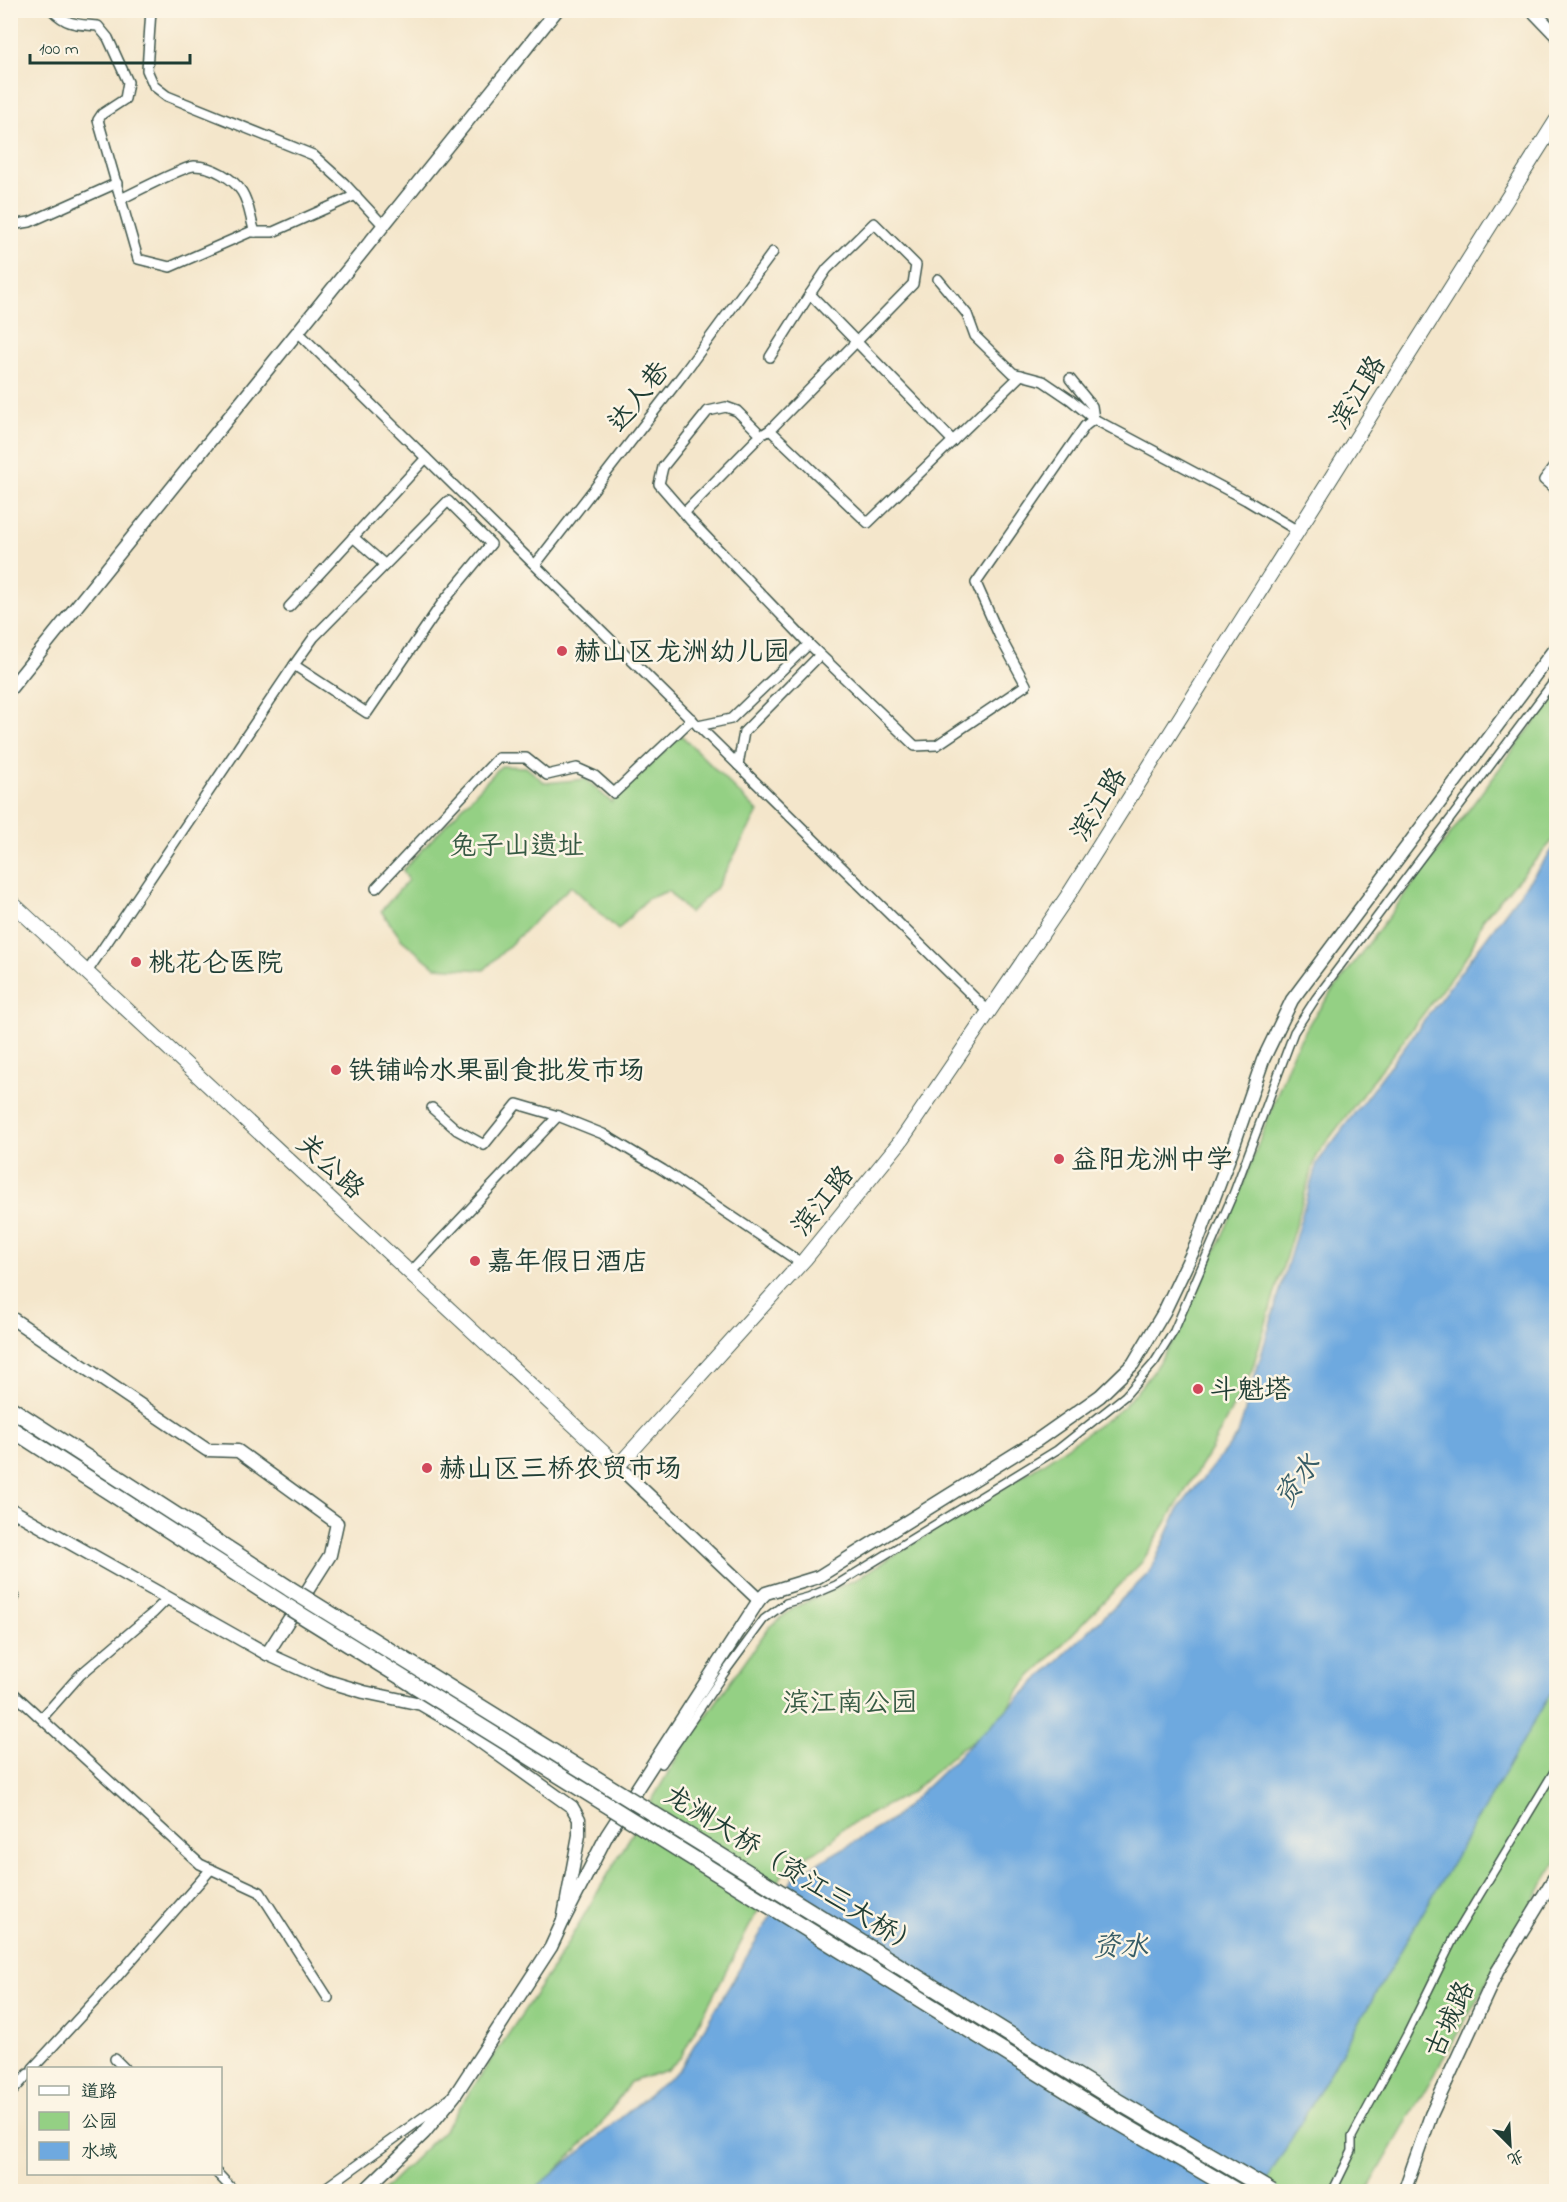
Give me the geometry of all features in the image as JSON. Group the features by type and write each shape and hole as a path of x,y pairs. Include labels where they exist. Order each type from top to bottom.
{"main road":[{"name":"滨江路","path":"618,1466 801,1263 900,1142 1069,894 1557,121"},
{"name":"关公路","path":"10,901 618,1466"},
{"name":"龙洲大桥（资江三大桥）","path":"10,1408 290,1589 1117,2101 1272,2192"},
{"name":"龙洲大桥（资江三大桥）","path":"10,1428 282,1603 1098,2109 1238,2192"}],"street":[{"path":"52,10 62,20 75,25 98,26 108,39 128,82 125,99 102,114 98,120 138,259 170,267 250,232 273,232 356,195"},
{"path":"151,10 147,70 154,86 167,96 313,155 356,195 384,226"},
{"path":"10,689 557,10"},
{"path":"1532,10 1557,35"},
{"path":"121,199 193,166 232,179 243,193 250,208 255,232"},
{"path":"10,225 30,222 117,183"},
{"path":"684,513 913,284 916,265 874,223 827,270 770,357"},
{"name":"达人巷","path":"535,565 684,373 773,252"},
{"path":"938,279 967,314 975,336 1013,373 1043,381 1094,419 1246,500 1298,531"},
{"path":"810,294 953,441"},
{"path":"299,333 989,1012"},
{"path":"1021,375 868,523 765,432 737,411 726,407 708,411 663,468 659,484 809,644 915,746 937,745 1026,685 999,635 976,583 1085,426 1094,419"},
{"path":"1070,379 1092,406 1094,419"},
{"path":"289,607 426,458"},
{"path":"1557,464 1544,480 1557,490"},
{"path":"87,972 294,665 314,637 448,501 491,544 443,602 367,713 294,665"},
{"path":"354,537 384,564"},
{"path":"376,888 498,758 526,758 547,775 577,768 595,776 614,793 695,722 731,719 809,644"},
{"path":"363,2192 424,2133 455,2095 551,1947 607,1834 759,1600 766,1593 818,1577 1036,1441 1100,1396 1133,1364 1164,1312 1196,1245 1263,1060 1292,1000 1557,647"},
{"path":"738,765 744,732 820,655"},
{"path":"662,1764 764,1619 786,1603 808,1597 836,1585 1057,1450 1125,1396 1154,1363 1174,1331 1234,1192 1294,1032 1316,998 1557,678"},
{"path":"432,1108 457,1130 484,1145 517,1104 558,1116 613,1140 663,1170 801,1263"},
{"path":"410,1272 558,1116"},
{"path":"10,1317 207,1450 238,1451 338,1523 330,1554 267,1654"},
{"path":"618,1466 759,1600"},
{"path":"10,1509 267,1654 327,1681 364,1692 421,1704 457,1725 572,1807 579,1819 579,1835 563,1921"},
{"path":"42,1718 80,1675 168,1598"},
{"path":"10,1690 200,1864 260,1892 328,1998"},
{"path":"1332,2192 1352,2151 1352,2137 1406,2036 1456,1934 1557,1768"},
{"path":"34,2067 211,1869"},
{"name":"古城路","path":"1404,2192 1431,2115 1497,1972 1557,1875"},
{"path":"115,2059 123,2067"},
{"path":"10,2094 27,2075"},
{"path":"320,2192 455,2095"},
{"path":"219,2175 235,2192"}],"green space":[{"name":"滨江南公园","path":"1556,693 1556,837 1483,919 1470,952 1316,1156 1252,1370 1211,1449 1142,1562 1022,1686 995,1727 961,1748 912,1792 841,1829 826,1846 789,1865 756,1914 681,2057 667,2070 630,2082 600,2126 536,2191 381,2192 445,2129 554,1966 678,1756 769,1627 795,1607 856,1579 1043,1463 1120,1410 1149,1377 1179,1331 1229,1221 1293,1052 1312,1019"},
{"name":"兔子山遗址","path":"681,735 758,812 717,887 689,913 668,891 647,899 618,930 571,886 484,970 435,967 402,940 381,911 408,880 403,870 501,766 526,767 545,783 586,779 611,802"},
{"path":"1556,1670 1556,1862 1367,2191 1252,2192"}],"water":[{"name":"资水","path":"1556,845 1556,1684 1261,2191 531,2192 680,2069 794,1877 892,1820 1150,1572 1179,1508 1238,1435 1317,1163"}],"place":[{"name":"赫山区龙洲幼儿园","path":"562,651"},
{"name":"桃花仑医院","path":"136,962"},
{"name":"铁铺岭水果副食批发市场","path":"336,1070"},
{"name":"益阳龙洲中学","path":"1059,1159"},
{"name":"嘉年假日酒店","path":"475,1261"},
{"name":"斗魁塔","path":"1198,1389"},
{"name":"赫山区三桥农贸市场","path":"427,1468"}]}
